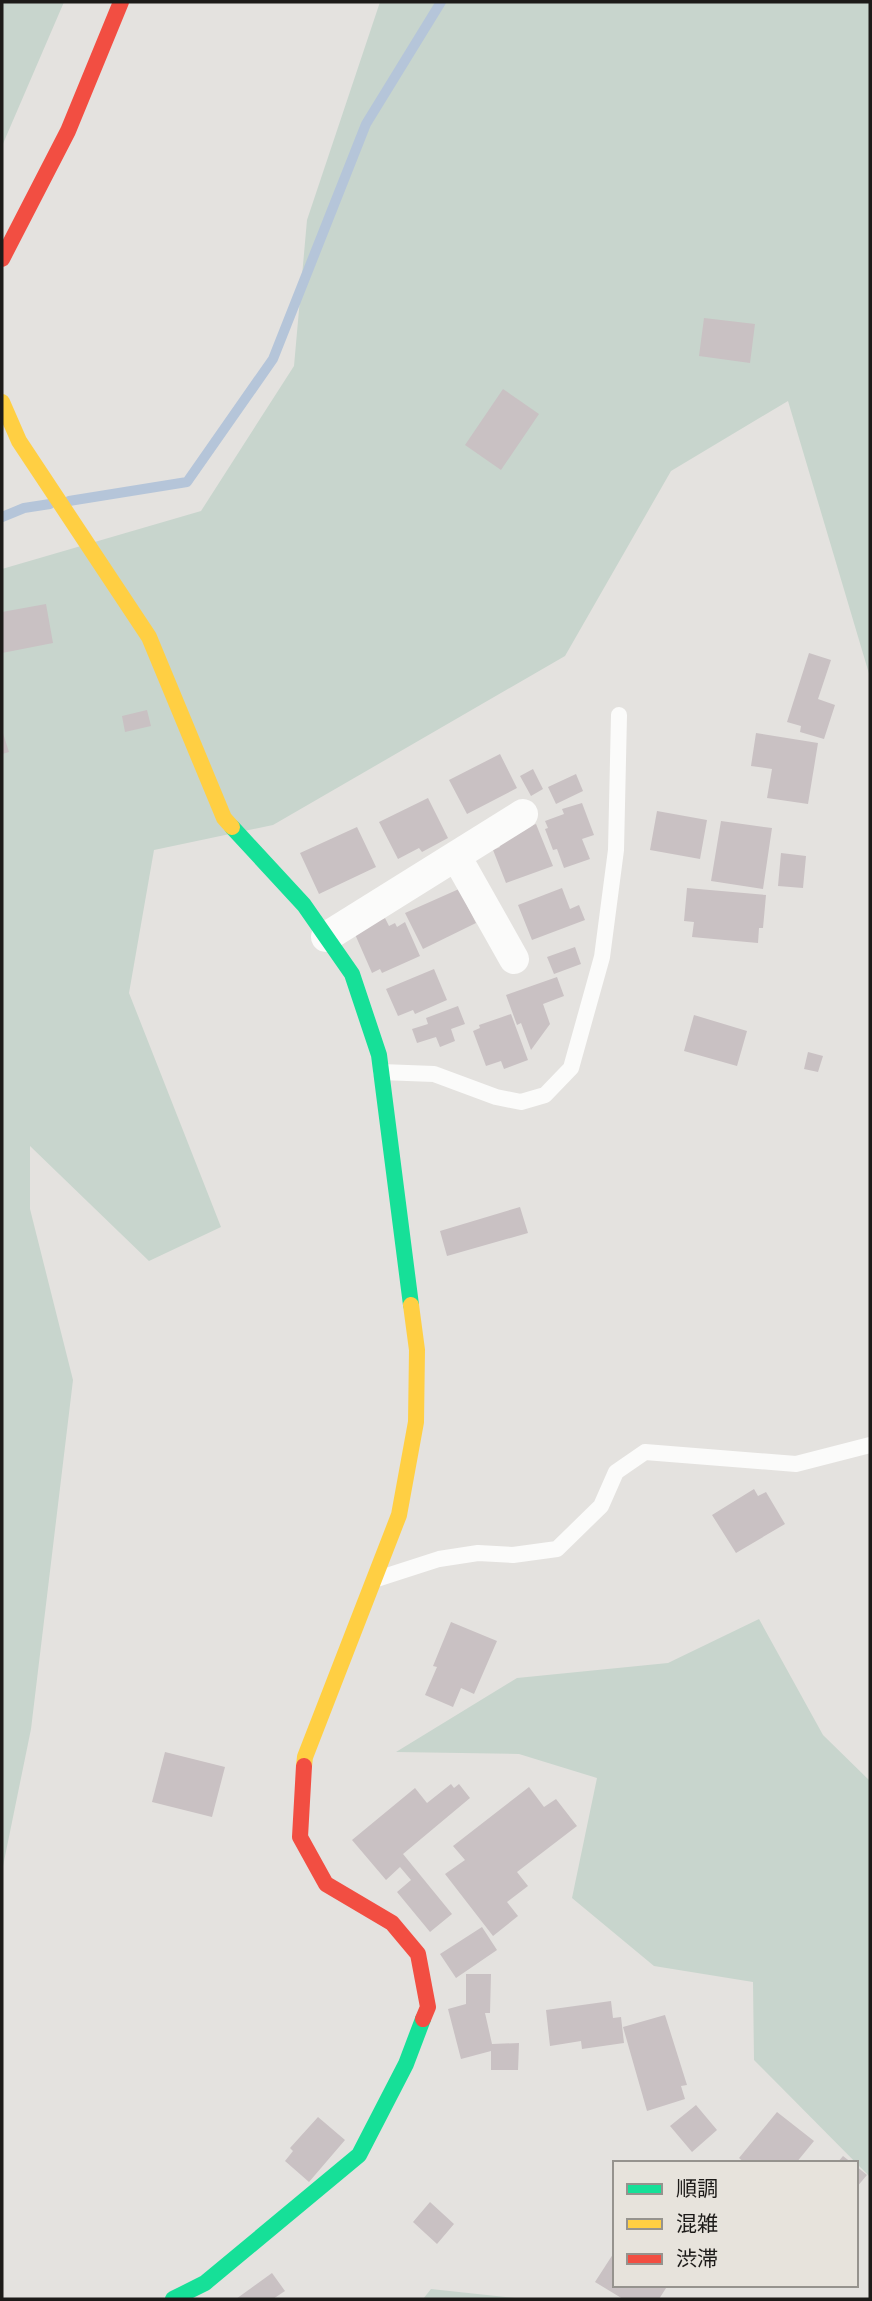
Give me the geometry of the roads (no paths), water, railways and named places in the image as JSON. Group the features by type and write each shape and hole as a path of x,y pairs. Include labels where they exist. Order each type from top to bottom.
{"street":[{"path":"2,259 68,131 121,2"},
{"path":"2,402 19,441 149,636 224,818 304,905 352,974 379,1055 417,1350 416,1422 399,1515 305,1757 300,1838 326,1884 392,1923 418,1954 428,2007 406,2064 359,2155 205,2283 173,2299"},
{"path":"326,937 523,814"},
{"path":"456,856 514,959"}],"lane":[{"path":"381,1072 434,1074 496,1097 521,1102 545,1095 570,1068 602,957 616,850 619,715"},
{"path":"374,1580 439,1559 478,1553 513,1555 556,1549 601,1506 616,1472 645,1452 796,1464 870,1445"}],"waterway":[{"path":"69,501 187,482 273,359 366,124 441,2"},
{"path":"2,517 24,508 50,504"}]}
